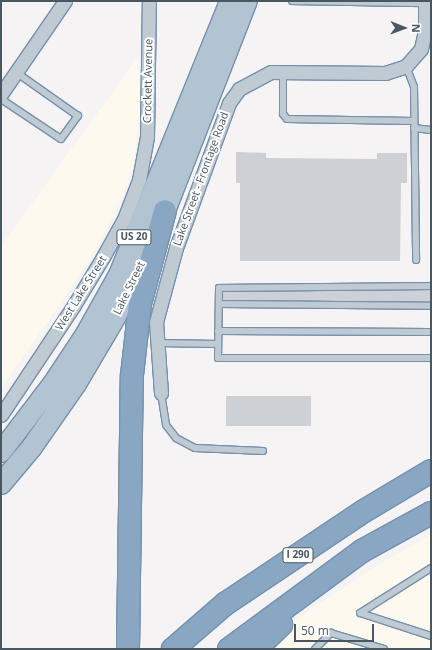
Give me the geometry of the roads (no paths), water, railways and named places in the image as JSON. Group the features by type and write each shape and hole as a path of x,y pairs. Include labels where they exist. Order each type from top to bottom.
{"highway":[{"name":"US 20","path":"128,644 132,375 140,304 165,211"},
{"name":"I 290","path":"173,649 224,604 364,511 431,471"},
{"path":"229,649 362,551 431,513"},
{"path":"256,649 362,551"}],"main road":[{"name":"Lake Street","path":"1,452 53,384 86,334 119,275 230,1"},
{"name":"Lake Street","path":"1,484 32,447 76,384 119,310 165,211 248,1"}],"street":[{"path":"1,94 17,73 65,1"},
{"name":"Crockett Avenue","path":"144,162 149,99 149,1"},
{"name":"Lake Street - Frontage Road","path":"161,393 156,322 176,248 229,104 239,89 271,72 386,73 406,66 421,49 426,46 428,26 425,2"},
{"name":"West Lake Street","path":"1,415 74,305 124,219 139,180 144,162"}],"lane":[{"path":"292,1 425,2"},
{"path":"406,66 414,87 416,260"},
{"path":"283,72 283,114 287,119 414,121"},
{"path":"1,99 61,139 78,116 17,73"},
{"path":"414,128 431,130"},
{"path":"431,286 219,288 218,331 218,358 431,358"},
{"path":"219,304 431,306"},
{"path":"218,331 431,332"},
{"path":"158,343 218,344"},
{"path":"161,393 166,425 176,438 195,448 263,451"},
{"path":"431,568 360,613 431,636"},
{"path":"315,649 331,633 384,649"}]}
